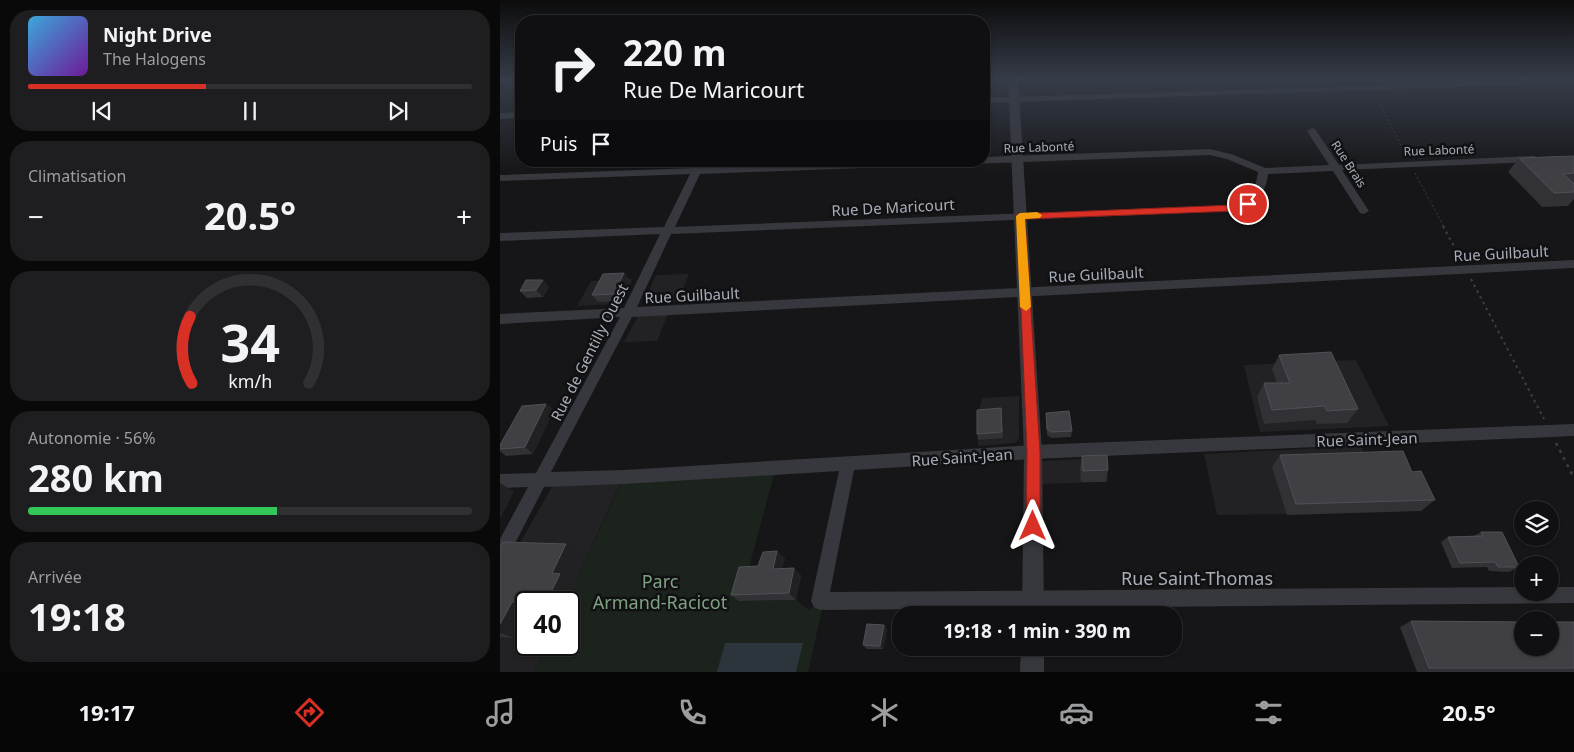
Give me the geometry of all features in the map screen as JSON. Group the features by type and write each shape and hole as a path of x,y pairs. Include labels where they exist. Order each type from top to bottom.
{"street":[{"path":"1015,110 1033,452 1033,606"},
{"path":"500,116 515,115"},
{"name":"Rue Brais","path":"1312,131 1364,211"},
{"name":"Rue Labonté","path":"990,161 1210,152 1225,154 1242,160 1263,171 1548,158"},
{"name":"Rue Labonté","path":"500,178 698,167"},
{"name":"Rue de Gentilly Ouest","path":"500,554 628,313 698,167"},
{"name":"Rue De Maricourt","path":"500,237 668,232 1235,208 1248,204 1258,195 1263,186 1263,171"},
{"name":"Rue Guilbault","path":"500,319 1574,264"},
{"name":"Rue Saint-Jean","path":"500,481 848,464 1033,452 1574,430"},
{"name":"Rue Saint-Thomas","path":"848,464 820,601 998,606"},
{"name":"Rue Saint-Thomas","path":"1078,606 1574,595"},
{"path":"1032,672 1033,656"}],"path":[{"path":"1383,110 1409,161"},
{"path":"1413,168 1464,265"},
{"path":"1470,277 1548,426"},
{"path":"1556,443 1574,478"}],"shaded area":[{"path":"689,274 677,302 644,301 656,275"},
{"path":"633,279 618,304 577,306 591,281"},
{"path":"668,314 657,341 624,342 638,316"},
{"path":"1356,360 1389,426 1260,432 1244,365"},
{"path":"1019,396 1019,439 1015,443 978,446 978,416 982,398"},
{"path":"1361,446 1386,509 1217,515 1204,454"},
{"path":"1105,458 1108,481 1106,482 1042,484 1039,464 1042,461"},
{"path":"621,482 571,591 515,591 515,656 542,656 534,672 500,672 500,578 553,485"},
{"path":"725,643 803,643 796,672 717,672"}],"green space":[{"name":"Parc Armand-Racicot","path":"776,467 740,601 796,600 809,610 820,601 823,605 808,672 534,672 542,656 580,656 580,591 571,591 624,477"}],"building":[{"path":"1574,156 1574,173 1563,174 1574,184 1574,192 1554,193 1519,158"},
{"path":"624,273 614,294 592,295 603,274"},
{"path":"526,280 543,280 536,290 520,291"},
{"path":"1331,352 1358,409 1327,411 1325,406 1272,410 1264,383 1290,383 1279,355"},
{"path":"546,404 525,447 500,449 500,445 522,406"},
{"path":"1001,408 1002,432 977,434 977,410"},
{"path":"1069,411 1072,431 1051,432 1047,429 1046,413"},
{"path":"1403,451 1412,472 1421,471 1435,500 1296,504 1280,455"},
{"path":"1107,455 1108,470 1083,471 1082,456"},
{"path":"1481,532 1502,532 1514,557 1514,567 1498,567 1495,562 1460,563 1448,537 1483,536"},
{"path":"503,542 566,544 552,573 560,574 552,591 515,591 515,602 512,602 500,624 500,548"},
{"path":"777,551 773,569 794,568 789,593 731,595 739,567 758,566 763,552"},
{"path":"1411,621 1514,622 1514,656 1559,656 1559,622 1574,622 1574,668 1429,668"},
{"path":"867,624 884,625 880,646 863,645"}],"slow traffic":[{"path":"1026,307 1020,216 1037,215"}],"route":[{"path":"1033,526 1033,452 1020,216 1235,208 1248,204"}]}
